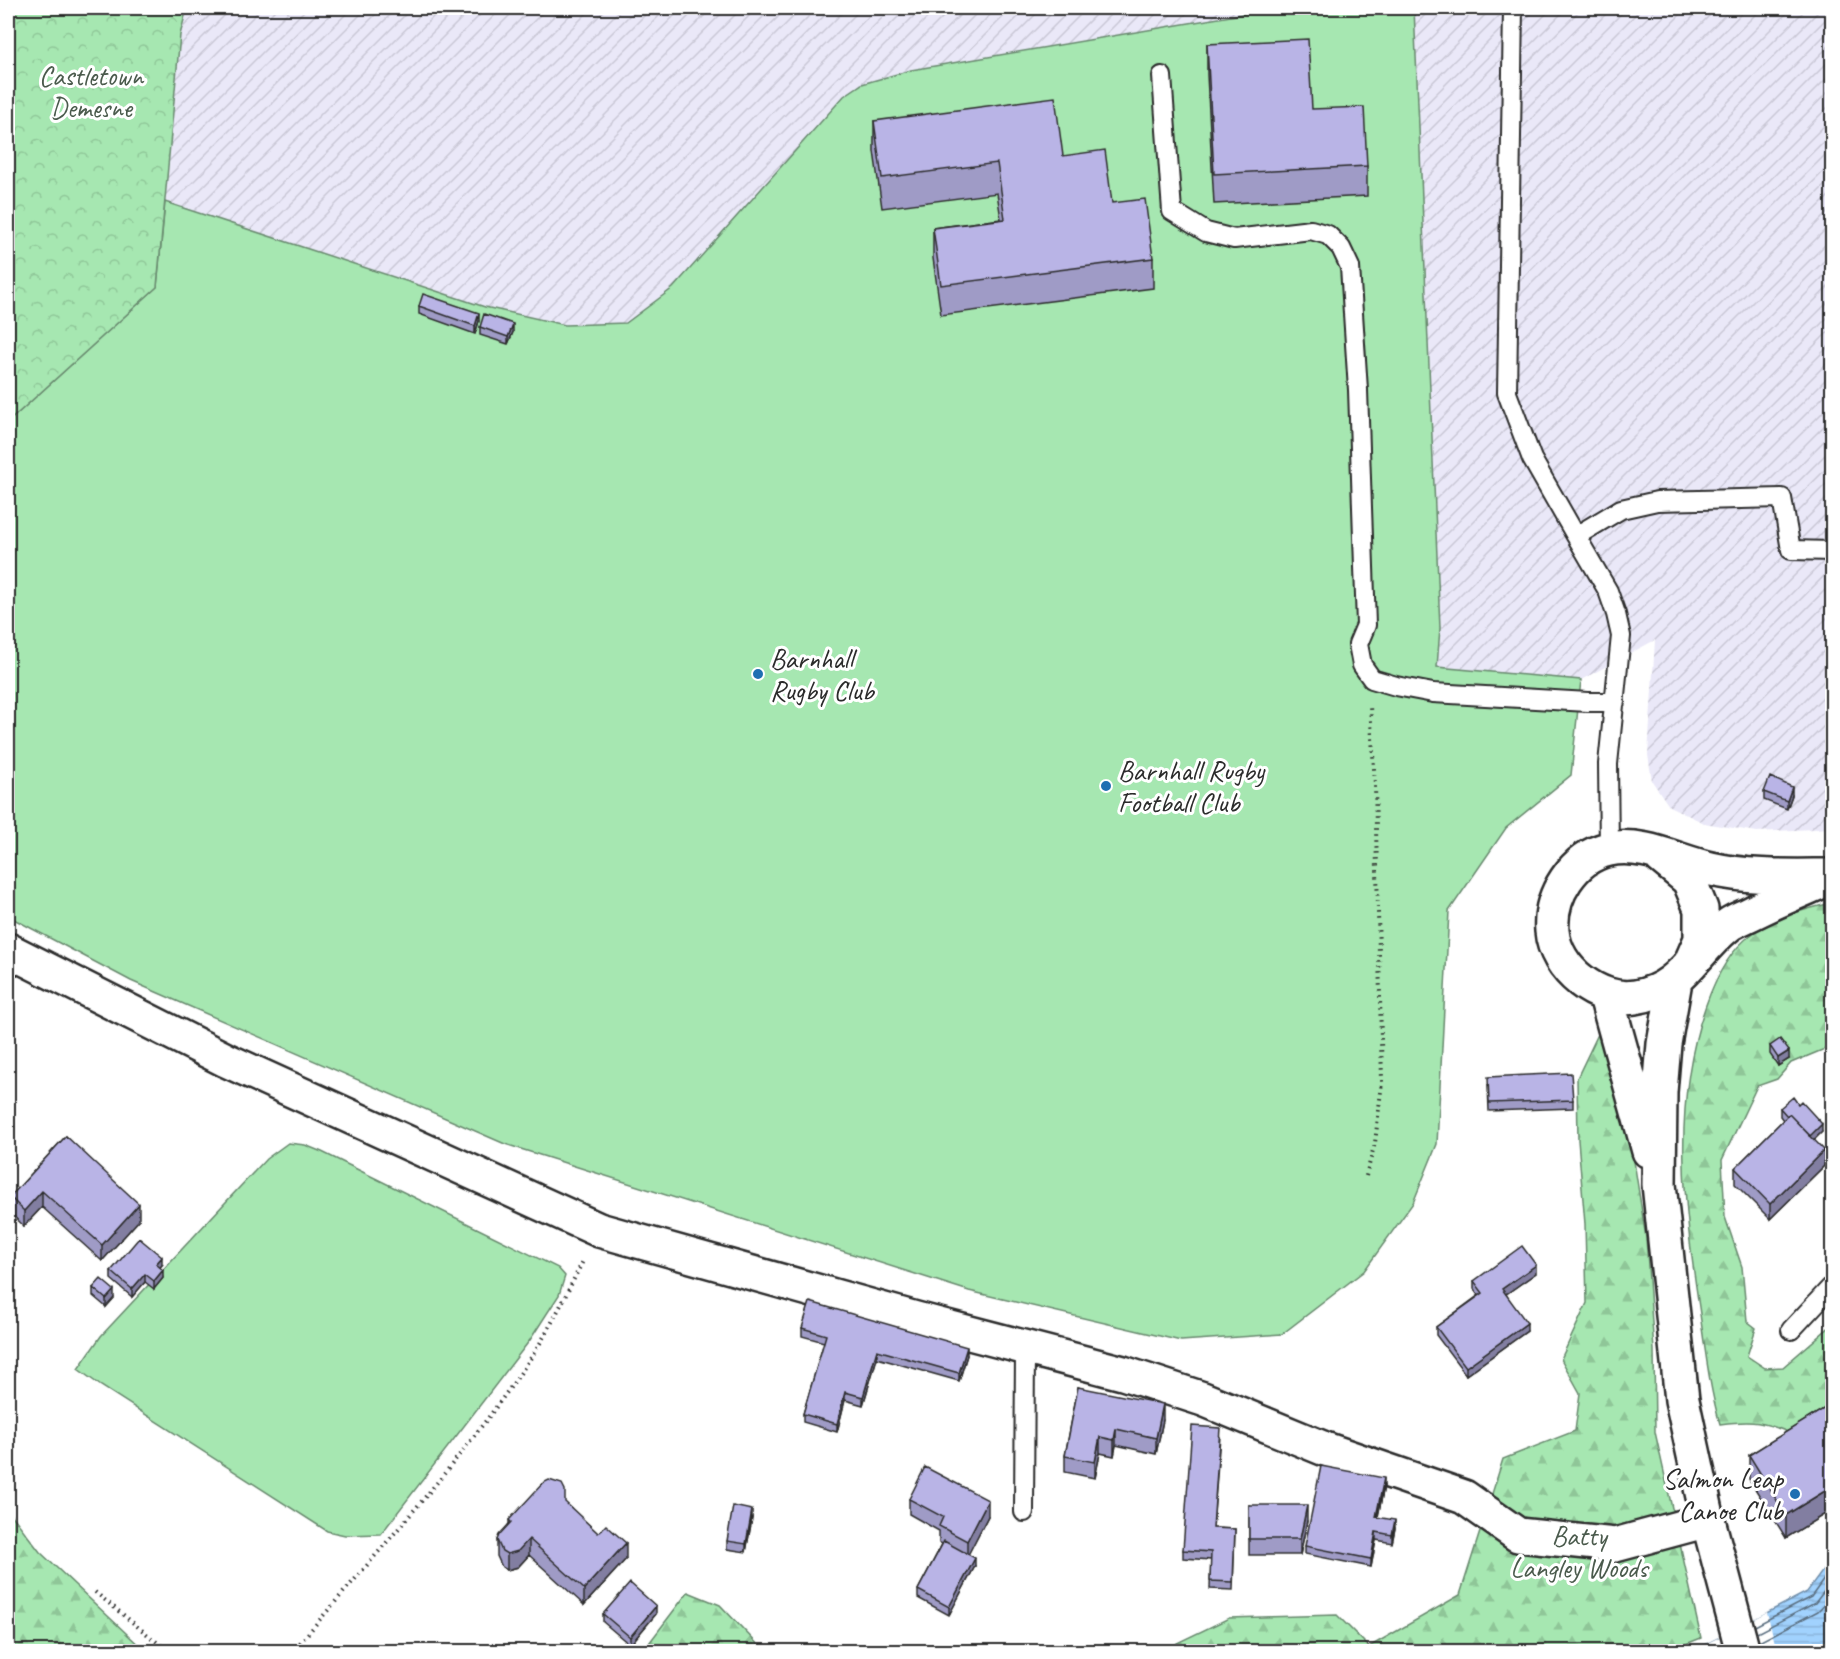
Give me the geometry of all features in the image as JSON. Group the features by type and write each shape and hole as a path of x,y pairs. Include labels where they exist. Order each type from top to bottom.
{"street":[{"path":"1634,848 1711,869 1752,875 1833,877 1727,926 1683,973 1655,993 1634,998 1606,996 1581,982 1558,954 1552,931 1555,899 1568,876 1587,859 1609,849 1634,848"},
{"path":"1658,854 1689,880 1701,909 1701,939 1683,973 1664,1044 1660,1092 1659,1184 1682,1400 1708,1520 1743,1652"},
{"path":"8,950 226,1060 599,1230 904,1316 1123,1373 1203,1399 1325,1449 1464,1497 1518,1535 1615,1545 1708,1520"},
{"path":"1606,996 1659,1184"}],"lane":[{"path":"1513,8 1507,393 1532,459 1608,591 1621,636 1608,764 1609,849"},
{"path":"1162,76 1172,211 1206,232 1234,239 1311,230 1328,236 1341,248 1350,267 1359,418 1366,625 1358,644 1362,665 1372,679 1433,693 1615,702"},
{"path":"1576,536 1621,509 1658,501 1782,498 1791,550 1833,551"},
{"path":"1791,1330 1833,1286"},
{"path":"1024,1512 1025,1347"}],"path":[{"path":"1366,1176 1375,1143 1382,1082 1375,785 1370,704 1372,679"},
{"path":"292,1652 487,1419 532,1357 599,1230"},
{"path":"95,1592 169,1652"}],"shaded area":[{"path":"187,8 1278,8 911,70 862,84 844,96 673,288 626,323 565,325 485,307 165,202 180,35"},
{"path":"1414,8 1832,8 1832,828 1757,832 1704,823 1669,806 1652,781 1648,755 1655,640 1581,680 1437,668 1440,628"}],"green space":[{"name":"Castletown Demesne","path":"8,8 187,8 180,35 157,287 8,422"},
{"name":"Barnhall Rugby Club","path":"1278,8 1414,8 1440,628 1437,667 1581,680 1571,775 1506,828 1449,911 1437,1144 1413,1203 1364,1271 1282,1334 1181,1341 969,1291 505,1144 131,981 8,916 8,422 157,287 165,202 485,307 565,325 626,323 673,288 844,96 862,84 911,70"},
{"path":"1832,903 1832,1046 1791,1063 1777,1079 1757,1086 1722,1160 1725,1217 1742,1267 1747,1321 1756,1328 1747,1356 1765,1368 1783,1367 1832,1325 1832,1415 1795,1435 1758,1423 1720,1424 1708,1366 1689,1231 1685,1193 1684,1117 1695,1042 1710,995 1730,957 1752,934 1770,923 1801,911"},
{"name":"Batty Langley Woods","path":"1602,1026 1631,1142 1646,1238 1654,1350 1655,1432 1701,1638 1666,1652 1169,1652 1177,1643 1229,1618 1337,1615 1369,1647 1460,1595 1503,1459 1575,1431 1580,1393 1561,1359 1587,1303 1577,1078"},
{"path":"288,1143 305,1145 322,1152 558,1268 565,1276 559,1295 530,1340 381,1534 345,1535 327,1531 78,1369 101,1336 266,1159"},
{"path":"8,1510 40,1552 145,1651 8,1651"},
{"path":"688,1592 720,1605 764,1651 643,1651"}],"water":[{"path":"1832,1558 1832,1651 1691,1652 1807,1592"}],"pier":[{"path":"1767,1612 1777,1651 1708,1651 1706,1644"}],"building":[{"path":"1308,39 1312,109 1364,107 1367,166 1214,174 1207,44"},
{"path":"1055,97 1063,156 1105,150 1112,203 1145,199 1153,258 941,285 933,228 1005,219 997,163 882,178 874,121"},
{"path":"423,294 479,313 475,326 419,306"},
{"path":"484,314 513,324 508,337 480,327"},
{"path":"1770,777 1792,787 1787,801 1764,792"},
{"path":"1780,1039 1789,1051 1778,1058 1770,1046"},
{"path":"1571,1073 1573,1100 1489,1103 1488,1077"},
{"path":"1793,1097 1798,1104 1801,1101 1822,1124 1810,1136 1780,1108"},
{"path":"1789,1114 1824,1150 1770,1204 1735,1168"},
{"path":"66,1136 139,1204 102,1245 42,1191 24,1211 10,1197"},
{"path":"139,1238 162,1257 156,1264 163,1270 154,1281 145,1274 132,1289 111,1271"},
{"path":"1522,1246 1536,1265 1502,1289 1527,1323 1466,1367 1436,1327 1483,1293 1474,1281"},
{"path":"101,1279 114,1290 106,1299 93,1288"},
{"path":"810,1302 967,1347 959,1373 877,1350 863,1397 845,1392 837,1424 803,1414 826,1335 802,1328"},
{"path":"1078,1387 1163,1404 1156,1438 1116,1429 1114,1440 1100,1437 1095,1462 1065,1456"},
{"name":"Salmon Leap Canoe Club","path":"1833,1403 1833,1486 1786,1515 1749,1455"},
{"path":"1192,1426 1220,1428 1213,1528 1235,1529 1233,1582 1210,1581 1211,1552 1183,1550"},
{"path":"1321,1466 1384,1478 1376,1517 1395,1520 1392,1535 1376,1532 1371,1559 1305,1546"},
{"path":"925,1467 988,1500 967,1541 939,1526 943,1517 909,1499"},
{"path":"549,1480 562,1484 565,1490 565,1502 598,1533 606,1525 626,1543 584,1589 529,1539 518,1551 507,1554 502,1551 497,1540 511,1522 509,1520 543,1483"},
{"path":"1249,1505 1307,1505 1300,1539 1249,1539"},
{"path":"733,1506 752,1510 746,1544 727,1541"},
{"path":"944,1541 975,1558 949,1607 918,1590"},
{"path":"630,1583 656,1606 630,1637 603,1614"}],"place":[{"name":"Barnhall Rugby Club","path":"758,674"},
{"name":"Barnhall Rugby Football Club","path":"1106,786"},
{"name":"Salmon Leap Canoe Club","path":"1795,1494"}]}
